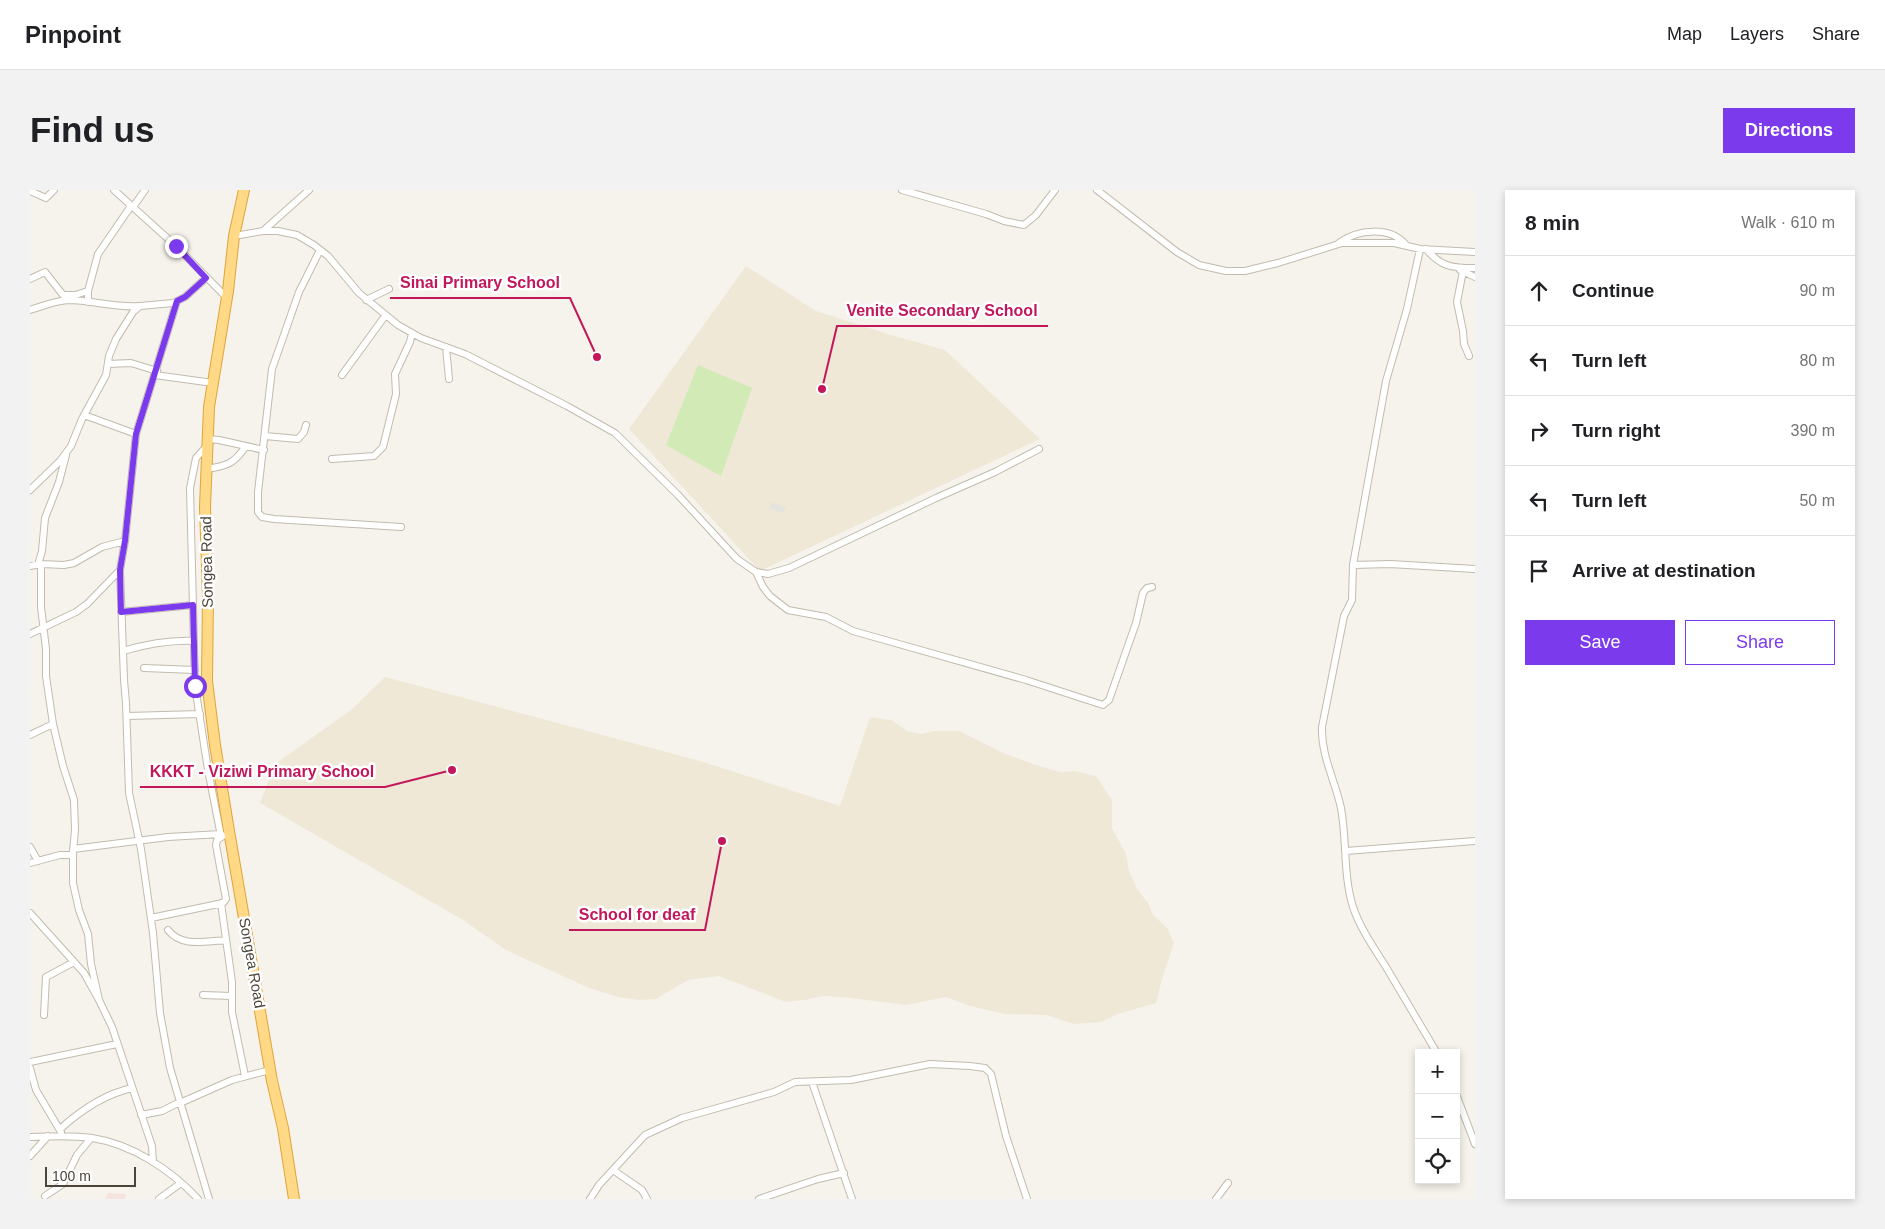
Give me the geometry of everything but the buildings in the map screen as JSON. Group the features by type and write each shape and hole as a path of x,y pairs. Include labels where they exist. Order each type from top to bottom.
{"highway":[{"name":"Songea Road","path":"244,190 234,236 227,298 209,407 205,507 208,597 207,681 224,835 283,1128 292,1197"}],"street":[{"path":"30,191 46,198 54,190"},
{"path":"114,190 176,246 227,298"},
{"path":"88,302 88,291 98,254 145,190"},
{"path":"263,231 309,190"},
{"path":"902,190 1004,221 1024,225 1036,215 1055,190"},
{"path":"1097,190 1177,252 1199,265 1226,271 1245,271 1303,256 1335,245 1368,242 1394,243 1423,249 1475,252"},
{"path":"234,236 263,231 278,231 297,235 328,256 348,282 366,300 385,316 412,333 465,354 615,433 678,495 737,559 756,572 768,574 789,568 995,472 1039,449"},
{"path":"1335,245 1348,236 1381,232 1395,235 1406,245"},
{"path":"1423,249 1440,263 1475,277"},
{"path":"1423,249 1386,381 1354,565 1352,600 1344,616 1322,727 1322,740 1324,754 1341,807 1353,907 1361,924 1435,1049"},
{"path":"320,250 299,292 280,344 269,388 258,512 262,517 297,521 335,521 401,527"},
{"path":"1460,270 1475,268"},
{"path":"1460,270 1457,302 1464,344 1469,356"},
{"path":"30,279 45,272 63,295 74,295 88,291"},
{"path":"30,310 57,301 88,302 112,306 174,303 185,297 206,278"},
{"path":"366,300 389,290"},
{"path":"177,301 136,434 125,541 120,570 121,612 127,716 128,785 141,849 151,918 160,1013 170,1068 209,1199"},
{"path":"30,490 60,461 67,451 106,375 116,339 133,312 140,306"},
{"path":"342,375 385,316"},
{"path":"332,460 374,456 383,447 396,394 395,374 410,342 412,333"},
{"path":"446,347 449,379"},
{"path":"108,364 131,363 156,373 213,383"},
{"path":"84,416 136,434"},
{"path":"265,436 298,439 304,432 306,425"},
{"path":"224,835 208,770 195,686 190,488 196,458 207,443 219,440 264,450"},
{"path":"206,470 228,465 236,460 246,446"},
{"path":"67,451 45,518 39,564 42,628 46,649 46,676 54,724 63,766 74,800 73,883 88,934 91,964 99,1000"},
{"path":"30,566 39,564 64,565 74,562 102,547 125,541"},
{"path":"1354,565 1390,564 1475,569"},
{"path":"30,634 87,604 120,570"},
{"path":"756,572 763,587 770,596 788,610 826,617 853,631 1026,680 1103,705 1109,700 1136,623 1144,593 1147,588 1152,587"},
{"path":"121,612 193,605"},
{"path":"123,651 154,643 176,640 194,641"},
{"path":"144,668 195,670"},
{"path":"127,716 200,714"},
{"path":"30,736 54,724"},
{"path":"30,863 73,852 138,840 224,835"},
{"path":"151,918 221,903 226,899 216,845 217,840 224,835"},
{"path":"1346,851 1475,841"},
{"path":"30,847 38,861"},
{"path":"221,903 232,982 232,1012 245,1076"},
{"path":"30,913 84,973 99,1000 112,1027 152,1146 153,1162"},
{"path":"168,930 177,939 184,942 226,940"},
{"path":"44,1015 46,977 74,962"},
{"path":"203,994 232,996"},
{"path":"30,1062 117,1044"},
{"path":"590,1199 598,1185 614,1170 638,1140 662,1126 682,1118 774,1092 795,1082 851,1080 930,1064 985,1068 991,1074 1006,1136 1025,1187 1027,1199"},
{"path":"30,1068 36,1090 61,1132 91,1138 139,1153 181,1183 198,1199"},
{"path":"141,1115 162,1111 232,1080 270,1070"},
{"path":"812,1082 852,1199"},
{"path":"30,1137 48,1136 61,1132 84,1110 121,1091 132,1088"},
{"path":"1460,1103 1473,1134 1475,1144"},
{"path":"30,1156 48,1136"},
{"path":"44,1196 63,1184 77,1155 91,1138"},
{"path":"614,1170 642,1190 647,1199"},
{"path":"759,1199 818,1179 844,1173"},
{"path":"159,1199 181,1183"},
{"path":"1216,1199 1228,1183"}],"shaded area":[{"path":"746,266 816,311 945,350 1040,439 760,571 629,429"},
{"path":"772,502 786,508 783,513 769,508"},
{"path":"385,677 700,761 840,806 870,717 891,720 907,731 921,734 934,731 959,731 1003,753 1033,764 1060,772 1074,771 1096,776 1112,800 1112,828 1126,854 1129,871 1137,889 1148,903 1153,915 1167,928 1174,943 1156,1003 1118,1014 1101,1022 1074,1024 1046,1015 1005,1014 970,1006 946,997 906,1005 822,996 786,1002 719,976 688,980 656,999 640,1000 618,997 589,988 506,950 463,920 260,803 275,764 351,710"},
{"path":"108,1193 126,1194 124,1199 105,1199"}],"green space":[{"path":"698,365 752,388 721,476 666,445"}],"place":[{"name":"Sinai Primary School","path":"597,357"},
{"name":"Venite Secondary School","path":"822,389"},
{"name":"KKKT - Viziwi Primary School","path":"452,770"},
{"name":"School for deaf","path":"722,841"}],"route":[{"path":"176,246 206,278 185,297 177,301 136,434 125,541 120,570 121,612 193,605 195,686"}]}
